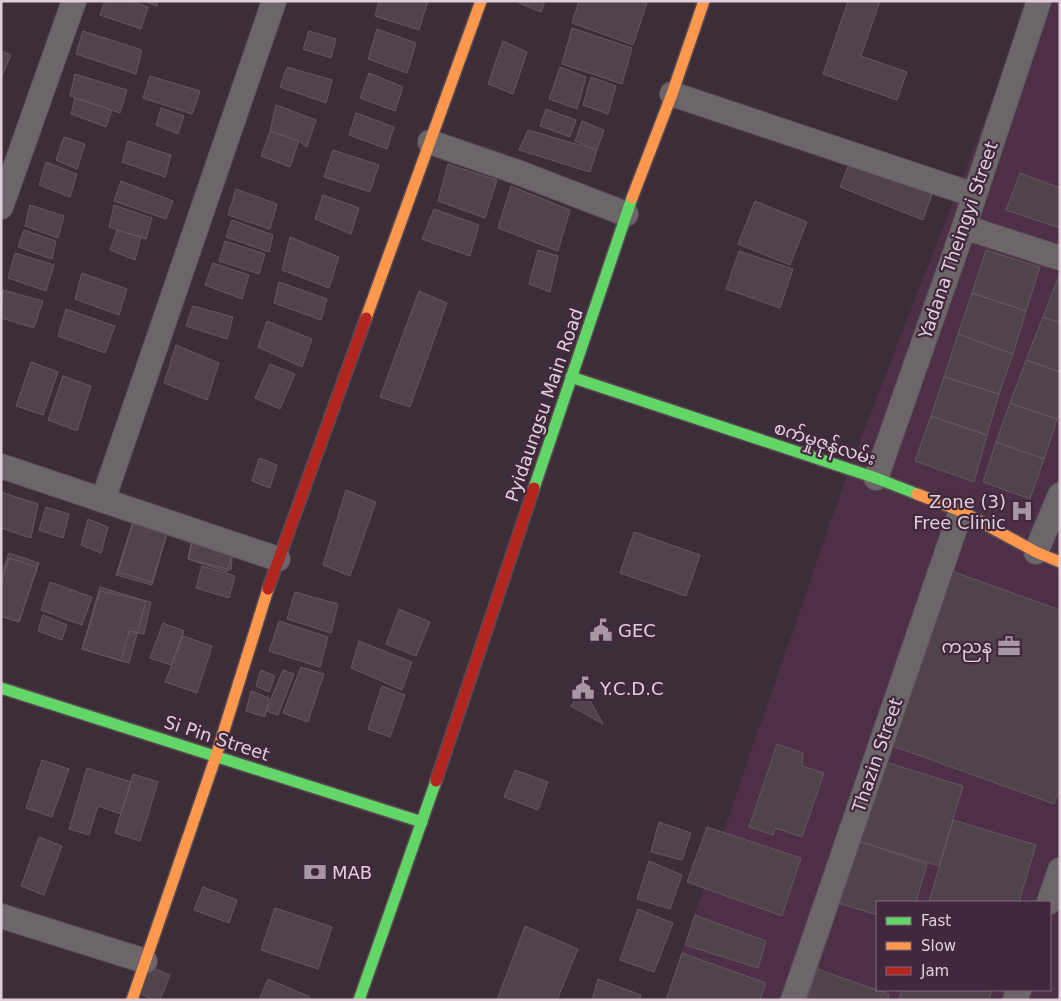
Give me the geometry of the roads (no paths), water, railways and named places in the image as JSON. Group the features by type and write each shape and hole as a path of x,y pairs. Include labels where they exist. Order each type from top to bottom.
{"street":[{"path":"1,207 74,1"},
{"path":"103,500 274,1"},
{"path":"132,1000 216,756 278,559 481,1"},
{"name":"Pyidaungsu Main Road","path":"359,1000 422,822 626,214 672,94 704,1"},
{"name":"Yadana Theingyi Street","path":"876,478 964,227 1039,1"},
{"path":"672,94 974,195"},
{"path":"430,142 517,172 626,214"},
{"path":"964,227 1060,258"},
{"name":"စက်မှုဇုန်လမ်း","path":"571,377 876,478 961,510 1036,552 1060,562"},
{"path":"1,466 278,559"},
{"path":"1036,552 1060,495"},
{"name":"Thazin Street","path":"793,1000 961,510"},
{"name":"Si Pin Street","path":"1,688 422,822"},
{"path":"1049,901 1060,870"},
{"path":"1,916 145,961"}],"place":[{"name":"Zone (3) Free Clinic","path":"1022,511"},
{"name":"GEC","path":"601,630"},
{"name":"ကညန","path":"1009,646"},
{"name":"Y.C.D.C","path":"583,688"},
{"name":"MAB","path":"315,872"}]}
